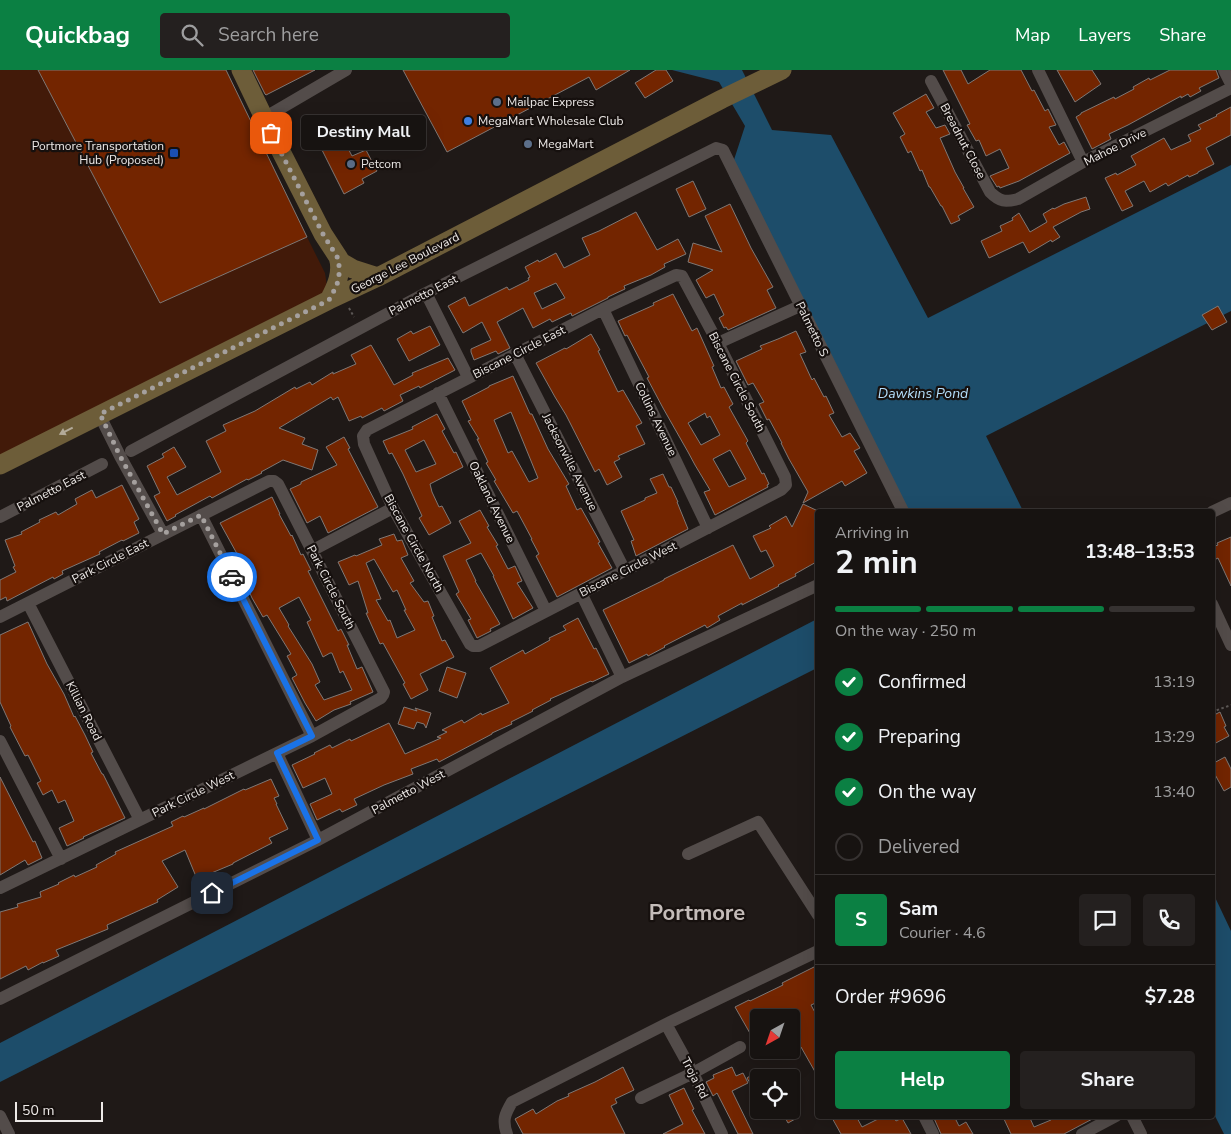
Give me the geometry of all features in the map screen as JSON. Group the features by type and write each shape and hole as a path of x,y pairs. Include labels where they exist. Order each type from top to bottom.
{"main road":[{"path":"241,70 323,234 341,262 353,269 378,277"},
{"name":"George Lee Boulevard","path":"0,465 378,277 722,99 782,70"},
{"path":"335,297 339,278 340,263 338,257"}],"street":[{"path":"264,118 346,70"},
{"path":"1038,70 1083,162"},
{"path":"1224,70 1231,84"},
{"name":"Breadnut Close","path":"931,81 990,192 998,200"},
{"name":"Mahoe Drive","path":"998,200 1018,199 1083,162 1231,88"},
{"name":"Palmetto East","path":"131,451 426,293 716,148 720,149"},
{"name":"Palmetto S","path":"720,149 723,150 902,509"},
{"name":"Biscane Circle East","path":"363,436 366,430 438,393 603,309 679,275"},
{"name":"Biscane Circle South","path":"679,275 682,276 718,343 785,477 786,485 781,490"},
{"path":"426,293 468,378"},
{"path":"718,343 800,306"},
{"name":"Collins Avenue","path":"603,309 708,528"},
{"name":"Jacksonville Avenue","path":"515,354 625,571"},
{"name":"Oakland Avenue","path":"438,393 546,611"},
{"path":"100,414 120,456 163,534"},
{"name":"Biscane Circle North","path":"363,436 364,444 393,508 470,644 473,646"},
{"name":"Palmetto East","path":"0,517 102,464"},
{"name":"Park Circle East","path":"0,617 269,481 274,481"},
{"name":"Park Circle South","path":"274,481 278,484 313,550 384,692 383,695"},
{"name":"Biscane Circle West","path":"473,646 479,646 781,490"},
{"path":"1215,511 1231,503"},
{"path":"313,550 393,508"},
{"path":"201,515 312,736"},
{"name":"Palmetto West","path":"0,999 318,840 622,677 815,586"},
{"path":"581,593 622,677"},
{"name":"Killian Road","path":"28,603 140,820"},
{"path":"1215,610 1231,645"},
{"name":"Park Circle West","path":"0,888 312,736 381,698 383,695"},
{"path":"0,741 61,859"},
{"path":"277,753 318,840"},
{"path":"688,854 758,822 815,910"},
{"path":"507,1134 504,1114 512,1102 666,1024 815,953"},
{"name":"Troja Rd","path":"666,1024 693,1072 722,1134"},
{"path":"641,1098 740,1047"},
{"path":"0,1116 9,1134"},
{"path":"926,1119 933,1134"},
{"path":"1082,1134 1110,1119"},
{"path":"1134,1119 1141,1134"}],"path":[{"path":"335,297 360,328"},
{"path":"1215,711 1231,705"}],"shaded area":[{"path":"0,70 38,70 160,303 307,237 325,273 329,300 0,457"}],"water":[{"name":"Dawkins Pond","path":"672,70 742,70 772,130 831,135 928,318 1231,165 1231,311 986,436 1022,509 897,509 729,175 745,126 719,82"},
{"path":"815,620 815,669 0,1082 0,1043"},
{"path":"1215,897 1231,931 1231,1134 1224,1134 1215,1116"}],"building":[{"name":"Portmore Transportation Hub (Proposed)","path":"38,70 226,70 307,237 160,303"},
{"path":"253,70 315,70 266,95"},
{"name":"MegaMart Wholesale Club","path":"403,70 630,70 596,90 589,77 447,152"},
{"path":"656,70 666,70 673,81 645,98 635,83"},
{"path":"943,70 961,70 968,84 990,70 1021,70 1045,111 1048,109 1056,125 1049,127 1059,145 1064,142 1070,153 1019,181 1000,188 999,186 997,187 990,176 1009,168 1000,149 986,156 979,140 976,141 967,125 970,124"},
{"path":"1057,70 1092,70 1101,84 1075,102"},
{"path":"1170,70 1216,70 1219,78 1199,88 1201,91 1190,97 1188,94 1181,98 1181,96 1109,134 1111,139 1092,149 1076,117 1134,89 1133,87 1149,78 1150,80"},
{"path":"926,94 934,108 926,112 936,128 945,125 950,134 940,138 955,172 974,207 958,216 960,220 951,224 929,187 922,170 920,171 911,151 908,153 900,137 905,134 893,113"},
{"path":"1231,107 1231,135 1206,148 1214,164 1189,177 1188,175 1168,186 1166,183 1150,192 1144,181 1125,191 1133,206 1122,211 1105,178 1116,173 1117,175 1136,165 1131,156 1164,138 1171,150 1191,141 1188,135 1201,129 1198,125"},
{"name":"Petcom","path":"337,127 352,156 366,150 377,171 362,179 364,183 344,194 316,138"},
{"path":"693,181 706,209 689,217 676,189"},
{"path":"1086,197 1090,209 1053,227 1060,237 1029,253 1023,242 989,258 981,241 1002,231 1000,226 1013,220 1012,218 1019,213 1030,232 1047,222 1043,214 1053,208"},
{"path":"730,204 751,248 773,287 767,290 776,308 728,330 726,327 724,328 719,318 724,315 714,294 706,298 696,280 713,270 688,262 693,243 722,252 705,216"},
{"path":"636,212 657,250 678,239 686,254 664,264 665,267 651,275 624,286 625,289 572,316 571,313 552,322 550,319 533,328 523,308 497,322 510,348 498,354 496,351 474,360 471,349 491,340 482,322 463,333 448,306 465,297 469,306 507,287 509,290 529,280 528,278 530,277 525,267 556,253 564,268 590,255 582,238","holes":["556,283 565,298 542,309 534,293"]},
{"path":"673,294 692,331 697,328 714,366 712,367 721,388 724,387 733,404 729,407 748,441 746,443 762,474 764,473 769,484 767,485 768,487 715,515 704,492 710,490 663,408 647,378 649,377 618,321 654,305 653,303","holes":["705,413 707,418 710,416 720,435 701,445 688,423","730,450 746,479 729,487 713,459"]},
{"path":"1218,306 1227,322 1212,330 1202,315"},
{"path":"430,326 440,345 409,361 397,339 411,331 413,334"},
{"path":"796,331 806,352 800,354 812,380 814,378 834,413 829,415 842,437 850,433 860,448 854,451 867,473 845,486 842,481 803,503 808,492 759,404 764,402 753,383 748,385 736,361 762,349 760,346"},
{"path":"591,334 618,392 623,390 642,423 636,426 645,444 618,456 620,459 614,462 622,477 607,485 599,469 595,472 566,415 536,363 566,349"},
{"path":"371,345 394,385 413,375 412,373 448,358 455,370 420,388 419,386 400,395 403,401 384,411 382,408 362,418 361,416 349,421 338,397 333,400 331,397 279,428 305,438 302,444 318,450 312,470 283,460 262,473 212,498 210,496 167,521 154,496 160,493 147,466 164,457 162,454 174,447 186,467 167,477 177,495 221,472 206,441 226,431 223,425 255,411 295,387 296,389 310,382 312,385 333,372 333,374 356,364 351,355"},
{"path":"513,376 548,449 569,484 566,486 577,510 581,508 612,568 557,597 536,556 539,554 517,511 513,513 494,481 496,480 486,463 488,462 477,439 479,439 468,421 471,420 462,401 489,386","holes":["511,412 538,478 529,482 512,451 508,453 494,420"]},
{"path":"437,414 445,429 442,431 454,453 456,452 463,467 430,484 439,507 442,506 451,523 429,535 419,518 422,516 403,474 392,453 389,454 383,441 413,429 412,427","holes":["424,440 436,464 416,472 405,450"]},
{"path":"344,437 350,448 348,449 378,507 328,533 320,516 307,523 290,489 337,465 326,447"},
{"path":"663,474 678,502 688,529 636,556 631,541 634,540 621,511 657,493 650,479"},
{"path":"122,485 139,519 134,522 139,533 99,552 100,554 62,571 63,574 54,579 53,577 7,601 6,597 0,600 0,580 16,572 5,540 22,534 21,532 40,522 39,520 56,512 58,515 77,504 75,499 92,490 96,498"},
{"path":"272,497 279,514 311,570 308,571 338,631 341,629 349,645 347,645 357,669 362,667 373,692 350,702 351,704 334,710 316,721 292,678 297,675 287,656 291,654 267,615 263,617 252,598 237,563 241,561 220,523","holes":["299,597 311,620 307,622 323,657 332,653 340,673 343,671 352,690 324,700 315,685 320,682 312,664 279,608"]},
{"path":"803,504 815,510 815,563 779,586 718,616 720,620 707,628 705,625 648,656 647,654 629,663 603,610 733,545 750,579 774,566 766,550 761,552 753,536 771,528 769,526 786,516 792,527"},
{"path":"480,510 508,569 515,566 522,581 517,583 533,608 513,619 494,576 481,553 466,560 475,581 500,624 477,638 468,620 471,619 456,594 459,592 443,556 471,543 459,521"},
{"path":"394,534 397,541 402,540 408,555 401,558 414,581 410,583 424,602 428,601 434,616 432,617 442,641 445,640 454,657 420,674 428,690 411,699 403,684 405,683 383,643 380,644 366,613 368,613 358,581 349,585 338,562 382,545 379,539","holes":["374,559 393,592 397,590 406,610 404,610 415,630 397,638 390,620 388,621 376,600 381,599 366,563"]},
{"path":"1231,537 1231,586 1218,558 1215,560 1215,546 1218,545 1217,543"},
{"path":"578,618 609,674 550,699 533,711 511,722 512,724 439,762 437,759 411,769 413,774 354,799 357,805 342,812 340,809 317,820 310,804 332,794 325,778 303,788 292,765 330,745 332,748 350,739 351,741 389,723 405,754 441,738 437,737 447,732 442,730 462,720 464,723 481,713 482,715 509,703 490,668 523,650 525,654 550,640 549,638 566,630 563,626"},
{"path":"28,622 47,664 85,735 93,752 91,753 125,818 67,846 59,828 74,821 65,800 58,803 52,790 43,795 37,783 41,781 28,755 25,756 0,702 0,635"},
{"path":"447,667 466,673 457,698 439,691"},
{"path":"404,707 431,713 426,728 424,724 417,722 414,729 398,724"},
{"path":"1220,712 1226,726 1224,727 1229,736 1215,743 1215,714"},
{"path":"1225,757 1231,769 1231,787 1224,791 1215,774 1215,762"},
{"path":"0,777 33,842 35,841 42,858 28,865 25,860 0,875"},
{"path":"271,779 279,796 274,798 276,804 288,829 269,838 272,843 233,864 197,879 185,850 162,861 178,887 157,900 158,902 107,925 108,929 56,950 59,956 28,970 26,966 0,979 0,912 18,907 17,904 41,897 40,892 74,875 75,877 97,867 96,865 116,854 115,852 173,826 171,822 183,816 204,809 244,789"},
{"path":"815,966 815,1003 811,1005 815,1012 815,1072 800,1048 800,1009 750,1009 750,1033 735,1007 783,985 782,983"},
{"path":"623,1067 634,1090 615,1099 617,1103 611,1106 625,1134 523,1134 515,1119 533,1109 536,1114 569,1096 568,1094"},
{"path":"732,1067 736,1076 743,1073 748,1083 732,1091 753,1134 738,1134 717,1093 713,1096 706,1082 714,1078 713,1075"},
{"path":"684,1088 694,1109 692,1110 705,1134 663,1134 683,1124 669,1095"},
{"path":"786,1119 795,1119 788,1123"},
{"path":"833,1119 858,1119 862,1127 878,1119 895,1119 896,1121 903,1119 911,1134 841,1134"},
{"path":"934,1119 956,1119 959,1126 966,1122 973,1134 941,1134"},
{"path":"1004,1119 1030,1119 1034,1127 1051,1119 1092,1119 1064,1134 1011,1134"}],"way so far":[{"path":"232,577 201,515 163,534 120,456 100,414 329,300 339,278 340,263 338,257 323,234 271,133"}],"place":[{"name":"Mailpac Express","path":"497,102"},
{"name":"MegaMart Wholesale Club","path":"468,121"},
{"name":"Destiny Mall","path":"271,133"},
{"name":"MegaMart","path":"528,144"},
{"name":"Portmore Transportation Hub (Proposed)","path":"174,153"},
{"name":"Petcom","path":"351,164"}],"district":[{"name":"Portmore","path":"697,912"}],"route":[{"path":"212,893 318,840 277,753 312,736 232,577"}]}
